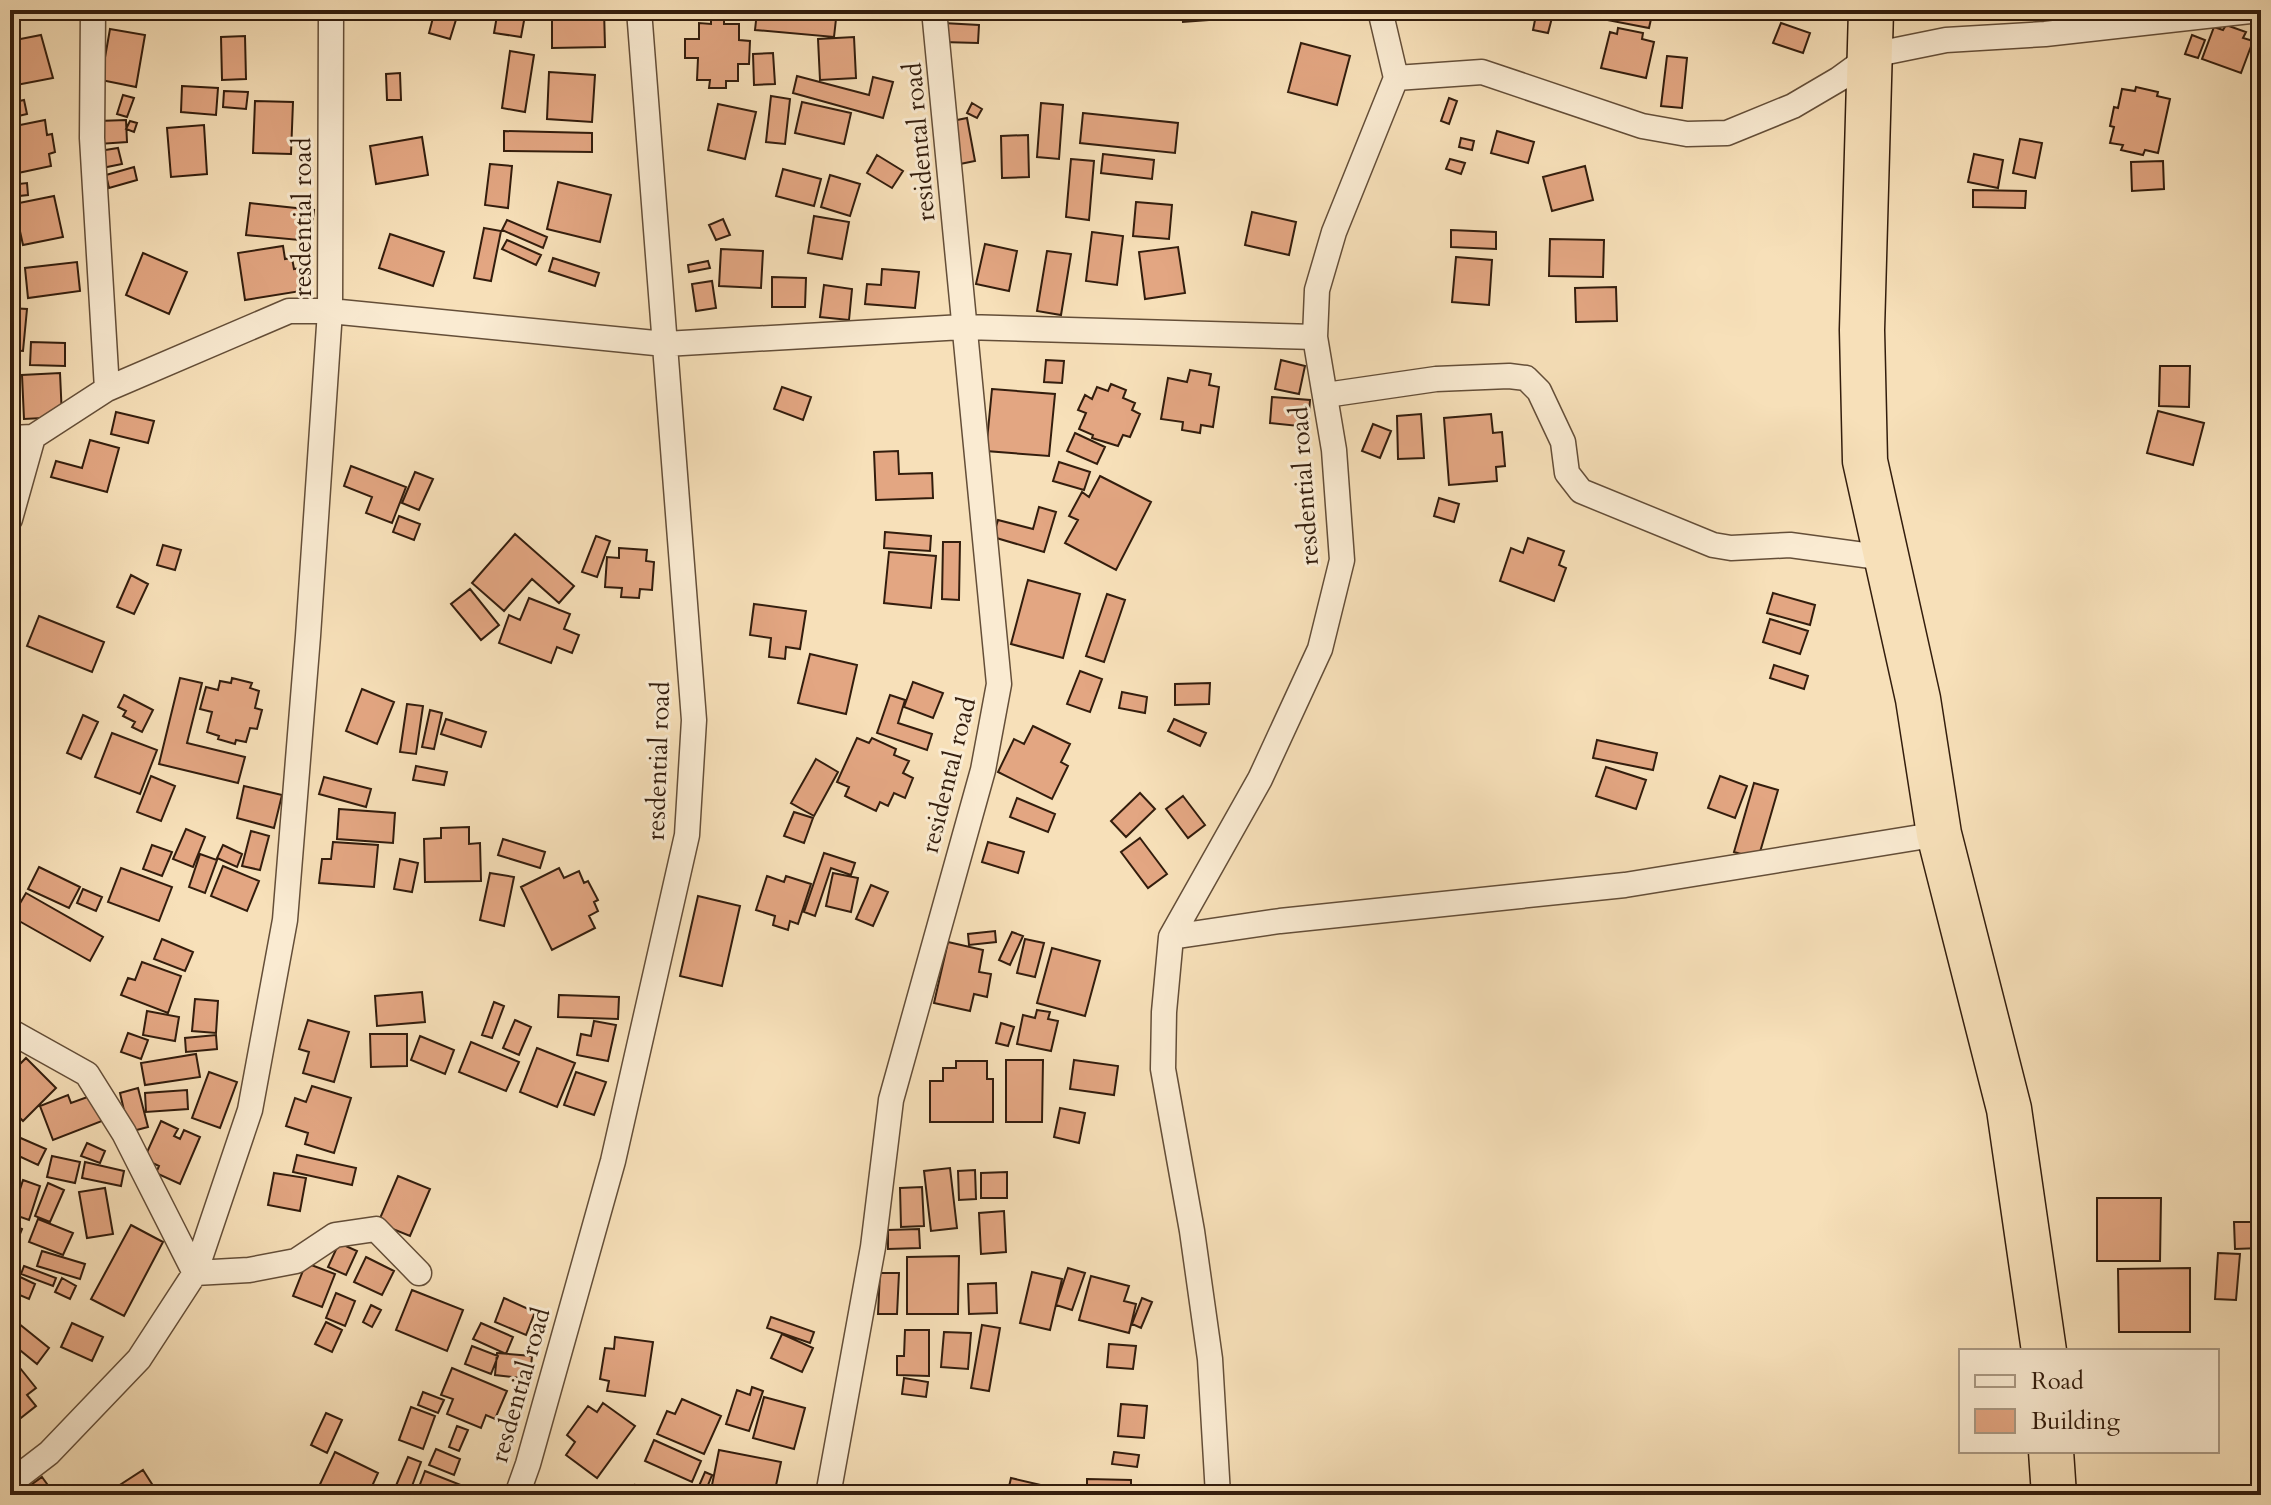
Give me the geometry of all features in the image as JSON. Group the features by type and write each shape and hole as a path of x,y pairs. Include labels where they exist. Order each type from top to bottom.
{"highway":[{"path":"1871,10 1862,330 1865,461 1918,699 1939,834 2009,1109 2044,1349"},
{"path":"2051,1453 2054,1495"}],"street":[{"path":"93,10 92,138 107,389"},
{"name":"resdential road","path":"10,1483 49,1453 139,1359 195,1273 250,1110 285,920 330,311 331,10"},
{"name":"resdential road","path":"517,1495 613,1161 687,835 694,720 639,10"},
{"name":"residental road","path":"828,1495 873,1247 891,1100 983,770 999,684 934,10"},
{"path":"1380,10 1396,78 1482,72 1642,126 1687,134 1727,133 1793,106 1872,55 1946,40 2045,34 2259,10"},
{"name":"resdential road","path":"1171,937 1260,779 1320,649 1342,560 1334,450 1315,337 1317,290 1334,232 1396,78"},
{"path":"10,519 22,437 107,389 289,311 330,311 665,344 963,327 1315,337"},
{"path":"1326,395 1436,379 1526,378 1539,391 1563,442 1567,473 1581,491 1713,545 1731,548 1790,545 1886,558"},
{"path":"1218,1495 1210,1359 1192,1231 1163,1069 1164,1012 1171,937 1280,921 1625,885 1939,834"},
{"path":"10,1031 87,1074 124,1133 195,1273 249,1270 296,1261 335,1235 376,1229 419,1273"}],"building":[{"path":"435,10 459,10 450,39 429,33"},
{"path":"498,10 526,10 521,37 494,33"},
{"path":"552,10 604,10 605,47 552,48"},
{"path":"872,10 898,10 897,19 871,18"},
{"path":"1087,10 1120,10 1120,14 1088,17"},
{"path":"1182,10 1207,10 1208,20 1183,22"},
{"path":"1537,10 1554,10 1548,33 1533,30"},
{"path":"1603,10 1653,10 1649,28 1602,19"},
{"path":"1784,10 1804,10 1802,18"},
{"path":"2013,10 2046,10 2046,14 2013,14"},
{"path":"757,12 836,19 834,37 755,30"},
{"path":"711,18 724,19 724,24 739,24 739,40 750,41 749,64 738,64 738,81 726,81 726,88 709,88 710,80 697,80 698,58 685,58 685,39 699,39 699,23 711,24"},
{"path":"943,23 979,25 978,43 942,42"},
{"path":"1781,23 1810,33 1803,53 1773,43"},
{"path":"2226,25 2246,32 2243,38 2253,41 2241,73 2202,59 2214,27 2223,30"},
{"path":"1618,28 1643,33 1642,39 1654,42 1646,78 1601,68 1610,32 1617,34"},
{"path":"110,29 145,35 136,87 101,80"},
{"path":"41,35 53,78 11,86 10,41"},
{"path":"2192,35 2205,40 2198,58 2185,54"},
{"path":"245,36 246,79 222,80 221,37"},
{"path":"854,37 856,78 820,80 818,39"},
{"path":"1301,43 1350,56 1337,105 1288,92"},
{"path":"510,51 534,55 525,112 502,108"},
{"path":"773,53 775,84 754,85 753,54"},
{"path":"1667,56 1687,58 1682,108 1661,106"},
{"path":"549,72 595,75 592,122 547,119"},
{"path":"400,73 401,100 387,100 386,74"},
{"path":"797,76 869,95 873,77 893,82 883,118 793,93"},
{"path":"182,86 218,88 216,115 181,112"},
{"path":"2136,87 2158,92 2157,96 2170,99 2158,153 2145,150 2143,155 2121,150 2123,145 2110,143 2114,107 2118,108 2122,89 2135,91"},
{"path":"224,91 248,92 246,109 223,107"},
{"path":"123,95 134,98 127,117 117,114"},
{"path":"771,96 790,99 785,144 766,142"},
{"path":"1449,98 1457,101 1449,124 1441,121"},
{"path":"24,100 27,114 10,118 10,103"},
{"path":"255,101 293,102 291,154 253,153"},
{"path":"802,102 851,113 844,144 795,133"},
{"path":"972,103 982,109 977,118 967,113"},
{"path":"1041,103 1063,105 1059,159 1037,157"},
{"path":"718,104 756,112 745,159 708,150"},
{"path":"1083,113 1178,123 1175,153 1080,143"},
{"path":"967,118 975,161 955,165 947,122"},
{"path":"45,120 47,135 52,134 55,152 49,154 51,166 18,173 16,162 10,163 10,143 13,142 10,127"},
{"path":"126,120 127,142 99,144 98,121"},
{"path":"130,121 137,123 134,132 126,129"},
{"path":"204,125 207,174 171,177 167,128"},
{"path":"504,131 592,133 592,152 504,151"},
{"path":"1497,131 1534,142 1528,163 1491,153"},
{"path":"1028,135 1029,177 1002,178 1001,136"},
{"path":"422,137 428,175 376,184 370,146"},
{"path":"1461,138 1474,141 1472,150 1459,147"},
{"path":"2020,139 2042,143 2035,178 2013,173"},
{"path":"118,148 122,164 102,168 99,151"},
{"path":"1103,154 1154,160 1152,179 1101,173"},
{"path":"1974,154 2003,160 1998,188 1968,182"},
{"path":"877,155 903,171 892,188 867,173"},
{"path":"1071,159 1094,161 1089,220 1066,217"},
{"path":"1450,159 1465,163 1461,174 1446,169"},
{"path":"2163,161 2164,189 2132,191 2131,162"},
{"path":"490,164 512,166 508,208 485,205"},
{"path":"1585,166 1593,200 1552,211 1543,177"},
{"path":"134,167 137,180 109,188 106,175"},
{"path":"783,169 821,179 814,206 776,196"},
{"path":"830,175 860,184 850,216 821,207"},
{"path":"558,182 611,195 600,242 547,229"},
{"path":"27,183 28,195 10,197 10,185"},
{"path":"1973,190 2026,191 2025,208 1973,207"},
{"path":"54,196 63,237 23,245 14,204"},
{"path":"1136,202 1172,205 1169,239 1133,236"},
{"path":"250,203 314,210 310,241 246,235"},
{"path":"1252,212 1296,222 1289,255 1245,245"},
{"path":"814,216 849,222 842,259 808,253"},
{"path":"723,219 730,235 716,240 709,225"},
{"path":"507,220 547,237 543,248 502,230"},
{"path":"484,228 501,231 491,281 474,278"},
{"path":"1451,230 1496,232 1496,249 1451,247"},
{"path":"1092,232 1123,236 1117,285 1086,281"},
{"path":"390,234 444,252 433,286 379,268"},
{"path":"1550,239 1604,240 1603,277 1549,276"},
{"path":"507,240 541,255 536,265 502,249"},
{"path":"985,244 1017,251 1009,291 976,284"},
{"path":"283,246 285,259 292,258 294,269 301,268 301,291 245,300 238,253"},
{"path":"1178,247 1185,293 1145,299 1139,252"},
{"path":"721,249 763,251 761,288 719,286"},
{"path":"1047,251 1071,254 1061,315 1037,311"},
{"path":"143,253 187,272 169,314 126,295"},
{"path":"1456,257 1492,260 1489,305 1452,302"},
{"path":"553,258 599,273 595,286 549,271"},
{"path":"708,261 710,268 689,272 688,265"},
{"path":"77,262 80,291 28,298 25,268"},
{"path":"882,269 919,272 915,308 865,304 867,284 881,285"},
{"path":"772,277 806,278 805,307 772,307"},
{"path":"712,281 716,308 696,311 692,284"},
{"path":"824,285 852,289 849,320 820,317"},
{"path":"1616,287 1617,321 1576,322 1575,288"},
{"path":"10,308 27,309 23,351 10,350"},
{"path":"31,342 65,343 65,366 30,365"},
{"path":"1046,360 1064,361 1062,383 1044,382"},
{"path":"1281,360 1305,366 1299,394 1275,389"},
{"path":"2160,366 2190,366 2189,407 2159,406"},
{"path":"1190,370 1211,374 1209,385 1219,387 1213,427 1201,425 1200,433 1182,430 1183,422 1161,419 1168,378 1187,382"},
{"path":"60,373 62,417 24,419 22,375"},
{"path":"1111,384 1126,390 1123,398 1135,403 1132,410 1140,414 1130,437 1123,435 1118,446 1092,438 1093,435 1079,429 1086,413 1078,410 1085,395 1092,399 1097,387 1108,391"},
{"path":"782,387 811,397 803,420 774,409"},
{"path":"992,389 1055,394 1049,456 986,451"},
{"path":"1272,397 1310,400 1308,427 1270,423"},
{"path":"2158,411 2204,423 2193,465 2147,453"},
{"path":"116,412 154,421 148,443 111,434"},
{"path":"1421,414 1424,458 1398,459 1397,416"},
{"path":"1491,414 1493,433 1502,432 1505,466 1496,467 1497,481 1449,485 1444,418"},
{"path":"1373,424 1391,431 1380,458 1362,451"},
{"path":"1075,433 1105,447 1097,464 1067,451"},
{"path":"90,440 119,448 107,492 51,477 56,461 82,468"},
{"path":"898,451 899,474 932,473 933,498 876,500 874,452"},
{"path":"1059,462 1090,472 1084,490 1053,481"},
{"path":"351,466 406,487 392,523 366,513 372,497 344,486"},
{"path":"415,472 433,479 419,510 402,503"},
{"path":"1100,476 1151,502 1116,570 1065,543 1078,520 1069,516 1082,492 1089,497"},
{"path":"1439,498 1459,504 1454,522 1434,516"},
{"path":"1039,507 1056,512 1044,552 993,537 998,520 1033,529"},
{"path":"399,516 420,524 414,540 393,532"},
{"path":"885,532 931,536 930,551 884,548"},
{"path":"515,534 574,586 559,603 532,579 504,611 472,583"},
{"path":"596,536 610,541 597,577 582,572"},
{"path":"1528,538 1564,551 1559,565 1566,568 1554,601 1500,581 1511,548 1523,553"},
{"path":"943,542 960,542 959,600 942,599"},
{"path":"163,545 181,550 175,570 157,565"},
{"path":"619,548 647,550 646,561 654,562 652,590 640,589 639,598 621,597 622,588 605,587 607,557 619,558"},
{"path":"889,552 936,556 931,608 884,603"},
{"path":"131,575 148,584 134,614 117,607"},
{"path":"1028,580 1080,594 1063,658 1011,644"},
{"path":"470,589 499,625 481,640 451,604"},
{"path":"1773,593 1815,605 1810,625 1767,613"},
{"path":"1107,594 1125,600 1104,662 1086,656"},
{"path":"529,598 570,614 564,629 579,635 572,653 557,647 551,663 499,643 509,615 520,620"},
{"path":"754,604 806,611 800,649 786,647 785,659 769,657 771,638 750,635"},
{"path":"39,616 104,642 92,672 27,646"},
{"path":"1770,619 1808,631 1800,654 1763,642"},
{"path":"810,654 857,665 846,714 798,703"},
{"path":"1774,665 1808,676 1804,689 1770,678"},
{"path":"1080,671 1102,679 1090,712 1067,704"},
{"path":"180,678 202,683 187,743 245,757 238,783 159,764"},
{"path":"232,678 252,683 250,688 259,691 255,708 262,710 257,729 250,728 246,742 236,740 235,744 207,732 212,712 200,709 206,687 218,690 220,681 231,683"},
{"path":"913,682 943,693 933,718 904,707"},
{"path":"1210,683 1209,704 1175,705 1175,684"},
{"path":"362,689 394,702 377,744 346,731"},
{"path":"1122,692 1147,697 1145,713 1119,708"},
{"path":"124,695 153,710 142,732 132,727 135,722 123,716 126,711 118,707"},
{"path":"890,695 905,700 898,723 932,734 927,750 877,733"},
{"path":"407,704 423,706 416,754 400,752"},
{"path":"430,710 442,713 434,749 422,747"},
{"path":"83,715 98,722 81,759 67,753"},
{"path":"446,719 486,732 481,747 441,734"},
{"path":"1174,719 1206,733 1200,746 1168,731"},
{"path":"1033,726 1070,744 1061,762 1068,766 1052,799 998,772 1014,739 1024,744"},
{"path":"112,733 157,750 140,794 95,777"},
{"path":"857,738 869,743 872,738 896,749 894,755 909,761 903,773 913,778 905,798 894,793 888,806 880,802 876,811 845,796 849,787 837,782"},
{"path":"1597,740 1657,753 1653,770 1593,758"},
{"path":"816,759 838,772 814,816 791,803"},
{"path":"416,766 447,772 444,785 413,780"},
{"path":"1606,767 1646,780 1636,809 1596,796"},
{"path":"151,776 175,786 161,821 137,812"},
{"path":"1720,776 1747,786 1735,818 1708,808"},
{"path":"324,777 371,789 366,807 319,794"},
{"path":"1754,783 1778,790 1758,859 1734,852"},
{"path":"244,786 282,795 274,828 237,818"},
{"path":"1140,793 1155,809 1126,837 1111,821"},
{"path":"1183,796 1205,825 1188,838 1166,809"},
{"path":"1017,798 1055,814 1048,832 1010,817"},
{"path":"339,809 395,813 393,843 337,839"},
{"path":"794,812 813,818 804,843 784,836"},
{"path":"469,827 469,844 480,843 481,881 425,882 424,839 441,838 441,828"},
{"path":"186,829 205,837 193,867 173,859"},
{"path":"251,831 269,836 260,870 242,866"},
{"path":"1140,838 1167,874 1148,888 1121,852"},
{"path":"503,839 545,852 540,868 498,855"},
{"path":"333,842 378,845 374,887 319,883 322,859 331,859"},
{"path":"988,842 1024,852 1018,873 982,862"},
{"path":"152,845 172,852 162,876 143,869"},
{"path":"223,845 242,854 237,867 217,858"},
{"path":"824,853 855,863 851,875 831,868 815,916 804,912"},
{"path":"200,854 217,860 205,893 189,887"},
{"path":"400,859 418,863 412,892 394,889"},
{"path":"223,866 259,881 247,911 211,896"},
{"path":"39,867 80,887 69,908 28,889"},
{"path":"121,868 172,887 159,921 108,902"},
{"path":"559,868 564,878 579,871 598,900 594,902 598,911 589,916 595,928 552,950 521,887"},
{"path":"490,873 514,877 504,926 480,920"},
{"path":"833,873 858,878 851,912 826,906"},
{"path":"767,876 784,882 786,876 811,884 798,924 790,921 788,930 773,925 775,916 756,910"},
{"path":"871,885 888,892 873,926 856,919"},
{"path":"83,889 102,897 96,911 77,903"},
{"path":"26,893 103,937 90,961 12,917"},
{"path":"698,896 740,906 722,986 680,976"},
{"path":"995,931 996,942 969,945 968,934"},
{"path":"1012,932 1023,936 1010,965 999,960"},
{"path":"162,939 193,952 185,971 154,959"},
{"path":"1025,939 1044,943 1035,977 1017,973"},
{"path":"948,942 983,950 979,972 991,974 987,997 974,994 970,1011 934,1003"},
{"path":"1052,948 1100,961 1085,1016 1037,1003"},
{"path":"142,962 181,976 168,1013 121,995 128,978 135,980"},
{"path":"422,992 425,1022 377,1026 375,996"},
{"path":"559,995 619,997 618,1019 558,1017"},
{"path":"195,999 218,1001 216,1033 192,1031"},
{"path":"494,1002 504,1006 492,1038 482,1035"},
{"path":"1037,1010 1050,1012 1048,1019 1058,1021 1051,1051 1017,1044 1023,1015 1035,1018"},
{"path":"147,1011 179,1017 175,1041 143,1035"},
{"path":"308,1020 349,1032 334,1082 303,1073 309,1052 299,1049"},
{"path":"515,1020 531,1027 519,1055 503,1048"},
{"path":"594,1021 616,1025 608,1061 577,1055 581,1034 591,1036"},
{"path":"1001,1023 1014,1027 1008,1046 996,1043"},
{"path":"128,1033 148,1040 141,1059 121,1052"},
{"path":"370,1034 407,1034 407,1066 371,1067"},
{"path":"216,1035 217,1049 186,1052 185,1038"},
{"path":"420,1036 454,1050 445,1074 411,1060"},
{"path":"471,1042 519,1062 506,1091 459,1072"},
{"path":"537,1048 575,1063 557,1107 520,1092"},
{"path":"196,1054 200,1077 145,1085 141,1063"},
{"path":"26,1058 56,1088 23,1121 10,1108 10,1074"},
{"path":"1006,1060 1043,1060 1042,1122 1006,1122"},
{"path":"1074,1060 1118,1066 1114,1095 1070,1089"},
{"path":"956,1061 987,1061 987,1079 993,1079 993,1122 930,1122 930,1081 943,1081 943,1068 956,1068"},
{"path":"209,1072 237,1082 220,1128 192,1118"},
{"path":"576,1072 606,1082 594,1115 564,1105"},
{"path":"312,1086 351,1098 334,1153 305,1144 308,1133 286,1126 295,1098 306,1102"},
{"path":"138,1088 148,1127 129,1132 120,1093"},
{"path":"187,1090 188,1109 146,1112 145,1093"},
{"path":"68,1095 71,1103 93,1095 102,1121 53,1140 40,1106"},
{"path":"1060,1108 1085,1113 1079,1143 1054,1137"},
{"path":"161,1121 178,1129 174,1136 180,1139 184,1130 200,1137 180,1184 156,1173 159,1166 144,1159"},
{"path":"16,1136 46,1149 38,1165 10,1152"},
{"path":"87,1143 105,1151 100,1163 81,1156"},
{"path":"297,1155 356,1168 352,1185 293,1172"},
{"path":"52,1156 80,1162 75,1183 47,1177"},
{"path":"85,1162 124,1171 121,1186 82,1178"},
{"path":"950,1168 957,1228 931,1231 924,1171"},
{"path":"975,1170 976,1199 959,1200 958,1171"},
{"path":"1007,1172 1007,1198 981,1198 981,1173"},
{"path":"274,1173 306,1178 300,1211 268,1205"},
{"path":"398,1176 430,1189 410,1236 378,1223"},
{"path":"23,1180 40,1186 29,1220 12,1214"},
{"path":"48,1183 64,1190 50,1222 35,1216"},
{"path":"922,1187 924,1226 901,1227 900,1188"},
{"path":"105,1188 113,1234 87,1238 79,1192"},
{"path":"2097,1198 2161,1198 2160,1261 2097,1261"},
{"path":"1004,1211 1006,1252 981,1254 979,1213"},
{"path":"38,1219 73,1233 63,1255 29,1242"},
{"path":"2234,1222 2261,1222 2261,1248 2235,1249"},
{"path":"10,1224 22,1229 12,1254 10,1254"},
{"path":"131,1225 163,1242 124,1316 91,1299"},
{"path":"919,1229 920,1248 888,1249 888,1230"},
{"path":"339,1243 357,1251 346,1275 328,1267"},
{"path":"42,1251 85,1264 80,1279 37,1266"},
{"path":"2218,1253 2240,1254 2236,1300 2215,1299"},
{"path":"959,1256 958,1314 907,1314 907,1257"},
{"path":"366,1257 394,1271 382,1295 354,1282"},
{"path":"306,1263 335,1274 322,1307 293,1296"},
{"path":"24,1266 56,1278 53,1286 21,1274"},
{"path":"1068,1268 1085,1273 1072,1310 1056,1305"},
{"path":"2190,1268 2190,1332 2119,1332 2118,1269"},
{"path":"1032,1272 1062,1279 1050,1330 1020,1323"},
{"path":"880,1273 899,1273 897,1314 878,1314"},
{"path":"16,1275 35,1284 29,1299 10,1291"},
{"path":"1091,1276 1129,1286 1124,1301 1136,1304 1129,1333 1079,1320"},
{"path":"62,1278 76,1286 70,1299 55,1292"},
{"path":"996,1283 997,1313 969,1314 968,1284"},
{"path":"412,1290 463,1310 447,1351 396,1330"},
{"path":"336,1293 355,1301 345,1326 326,1318"},
{"path":"504,1298 535,1312 526,1335 495,1322"},
{"path":"1142,1298 1152,1302 1141,1328 1132,1324"},
{"path":"371,1305 381,1310 372,1327 363,1322"},
{"path":"771,1317 814,1332 810,1343 767,1328"},
{"path":"326,1322 342,1330 332,1352 315,1344"},
{"path":"18,1323 49,1348 37,1364 10,1342 10,1332"},
{"path":"72,1323 103,1337 92,1361 61,1347"},
{"path":"481,1323 513,1337 506,1354 473,1339"},
{"path":"982,1325 1000,1328 989,1391 971,1388"},
{"path":"905,1330 929,1330 929,1376 897,1375 897,1356 904,1356"},
{"path":"944,1332 971,1333 968,1369 941,1367"},
{"path":"782,1334 813,1348 802,1372 771,1358"},
{"path":"615,1337 653,1342 645,1396 607,1391 609,1381 600,1379 605,1348 614,1349"},
{"path":"1109,1344 1136,1346 1133,1369 1107,1367"},
{"path":"472,1346 498,1356 491,1374 465,1364"},
{"path":"497,1353 532,1356 530,1379 495,1375"},
{"path":"12,1358 36,1388 27,1395 36,1406 12,1425"},
{"path":"452,1368 507,1391 495,1419 486,1415 481,1428 447,1414 453,1399 441,1395"},
{"path":"904,1378 928,1382 926,1397 902,1394"},
{"path":"752,1387 763,1391 749,1431 726,1424 737,1390 750,1395"},
{"path":"423,1392 444,1400 438,1413 418,1405"},
{"path":"764,1397 805,1408 794,1449 753,1438"},
{"path":"682,1399 721,1416 704,1454 657,1434 667,1411 675,1414"},
{"path":"603,1403 635,1426 597,1478 566,1455 575,1442 567,1435 588,1406 597,1412"},
{"path":"1121,1404 1147,1406 1144,1438 1118,1436"},
{"path":"411,1407 435,1416 423,1449 399,1440"},
{"path":"326,1413 342,1420 327,1453 311,1445"},
{"path":"457,1426 468,1430 459,1451 449,1447"},
{"path":"654,1440 701,1461 692,1482 645,1461"},
{"path":"436,1449 460,1459 454,1475 429,1465"},
{"path":"719,1450 781,1462 774,1495 710,1495"},
{"path":"335,1452 378,1473 368,1495 315,1495"},
{"path":"1114,1452 1139,1455 1137,1467 1112,1464"},
{"path":"408,1457 421,1462 409,1494 395,1488"},
{"path":"143,1470 159,1495 115,1495 112,1490"},
{"path":"425,1471 466,1487 463,1495 416,1495"},
{"path":"705,1472 712,1475 704,1495 695,1495"},
{"path":"42,1477 55,1495 17,1495"},
{"path":"1011,1478 1045,1486 1042,1495 1007,1495"},
{"path":"1087,1479 1131,1480 1131,1493 1135,1495 1087,1495"},
{"path":"635,1485 648,1495 628,1495"},
{"path":"1059,1486 1067,1489 1064,1495 1055,1495"}]}
